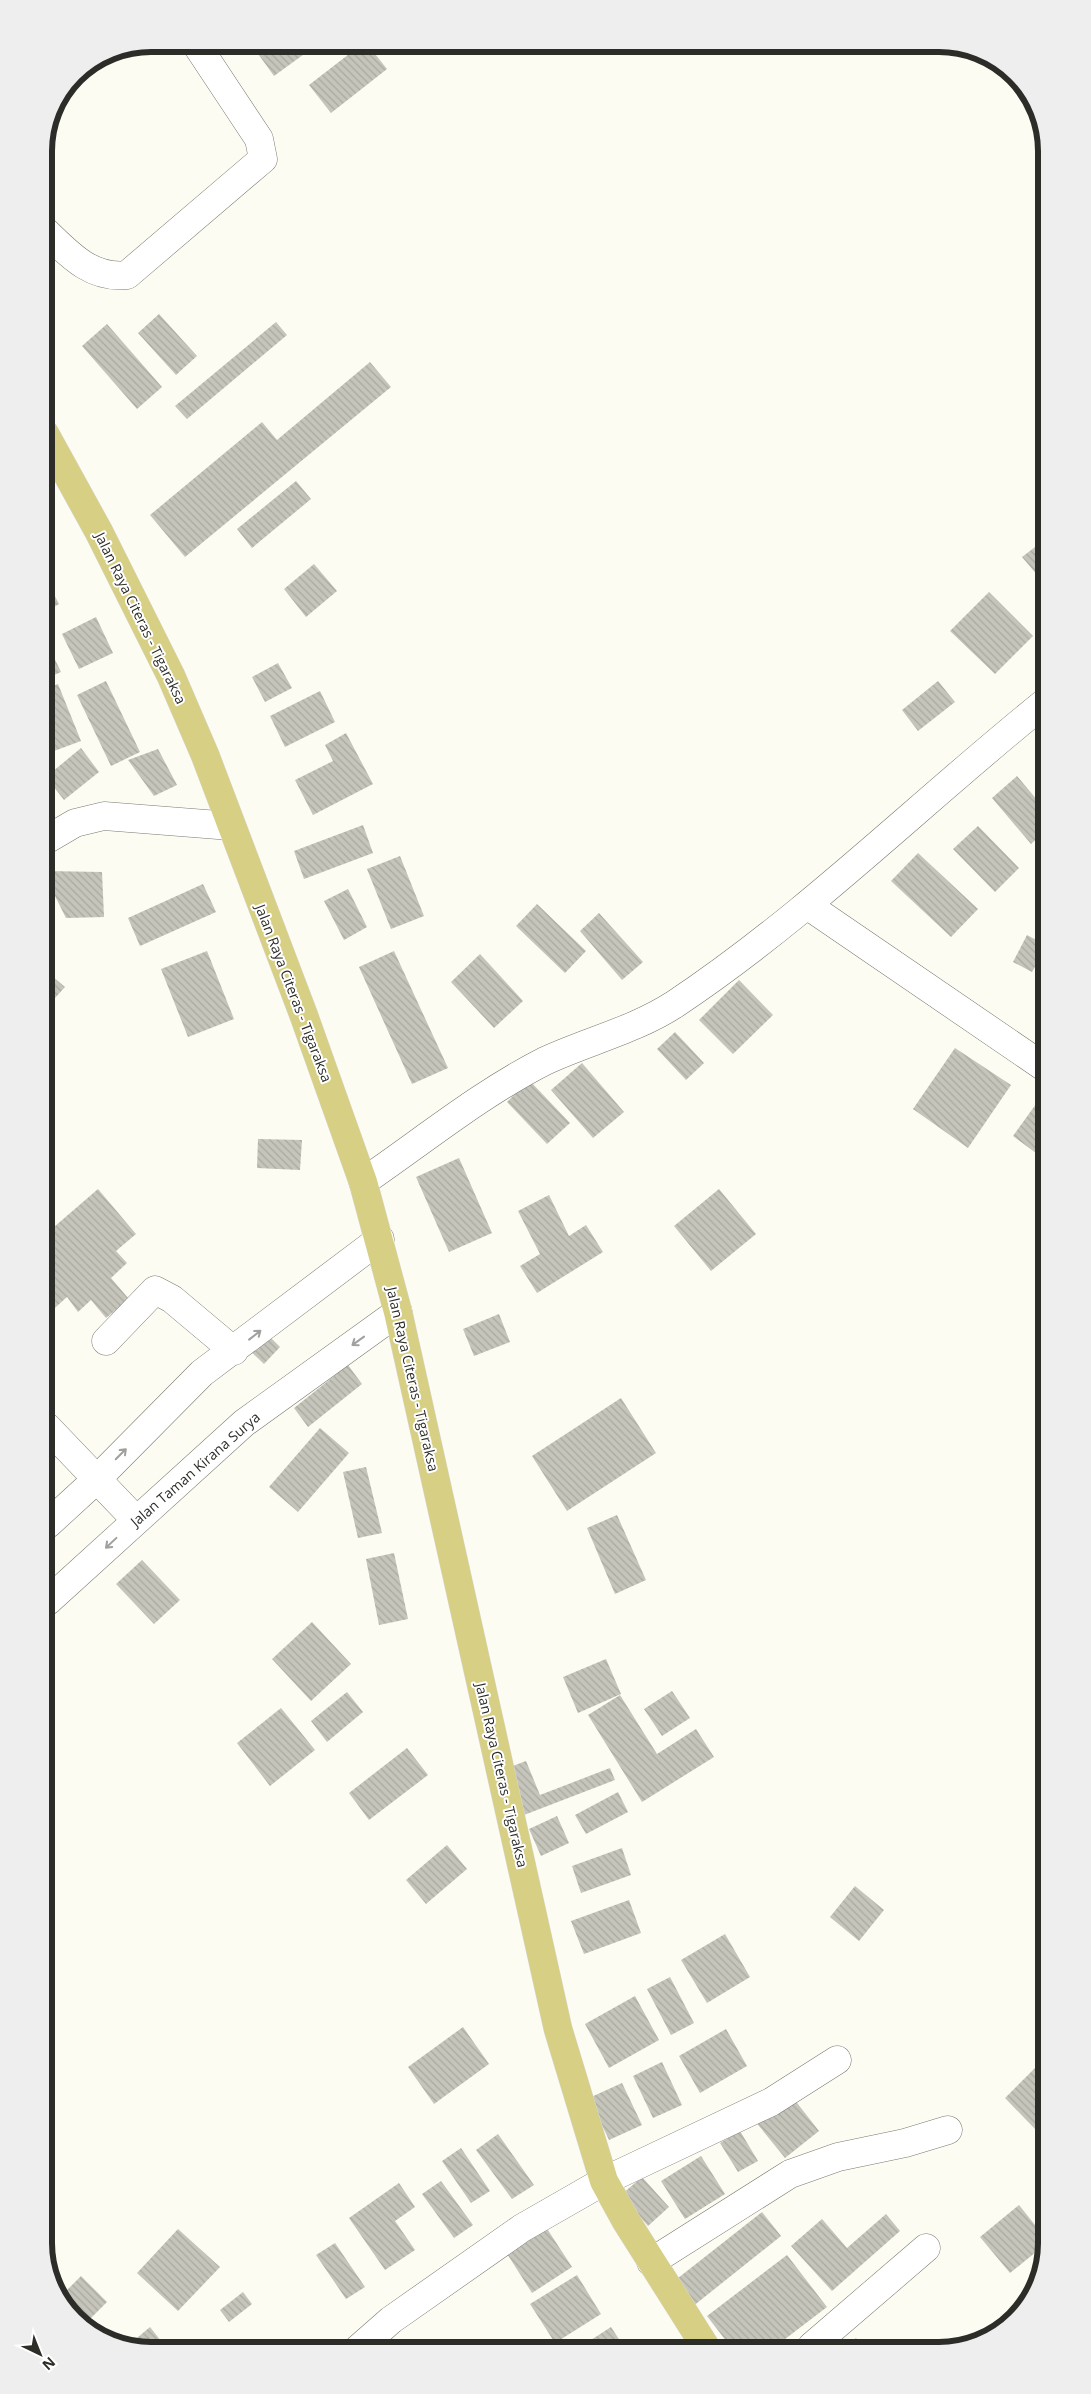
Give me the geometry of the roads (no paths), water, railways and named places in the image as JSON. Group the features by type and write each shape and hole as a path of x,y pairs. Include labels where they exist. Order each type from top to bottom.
{"main road":[{"name":"Jalan Raya Citeras - Tigaraksa","path":"53,448 99,532 171,676 304,1016 364,1182 371,1216 380,1239 398,1312 558,2029 604,2181 651,2262 702,2342"}],"street":[{"path":"53,239 75,260 103,274 127,276 263,159 259,139 201,52"},
{"path":"364,1182 475,1101 511,1080 546,1061 646,1020 674,1004 754,947 807,905 1038,708"},
{"path":"53,836 74,823 104,816 231,826"},
{"path":"807,905 1038,1063"},
{"path":"52,1520 96,1480 202,1373 234,1351 380,1239"},
{"path":"106,1340 155,1290 172,1299 234,1351"},
{"name":"Jalan Taman Kirana Surya","path":"52,1597 244,1423 398,1312"},
{"path":"52,1433 136,1520"},
{"path":"367,2341 391,2320 522,2228 604,2181 771,2102 837,2060"},
{"path":"651,2262 790,2174 838,2157 905,2143 948,2130"},
{"path":"817,2342 926,2248"}]}
